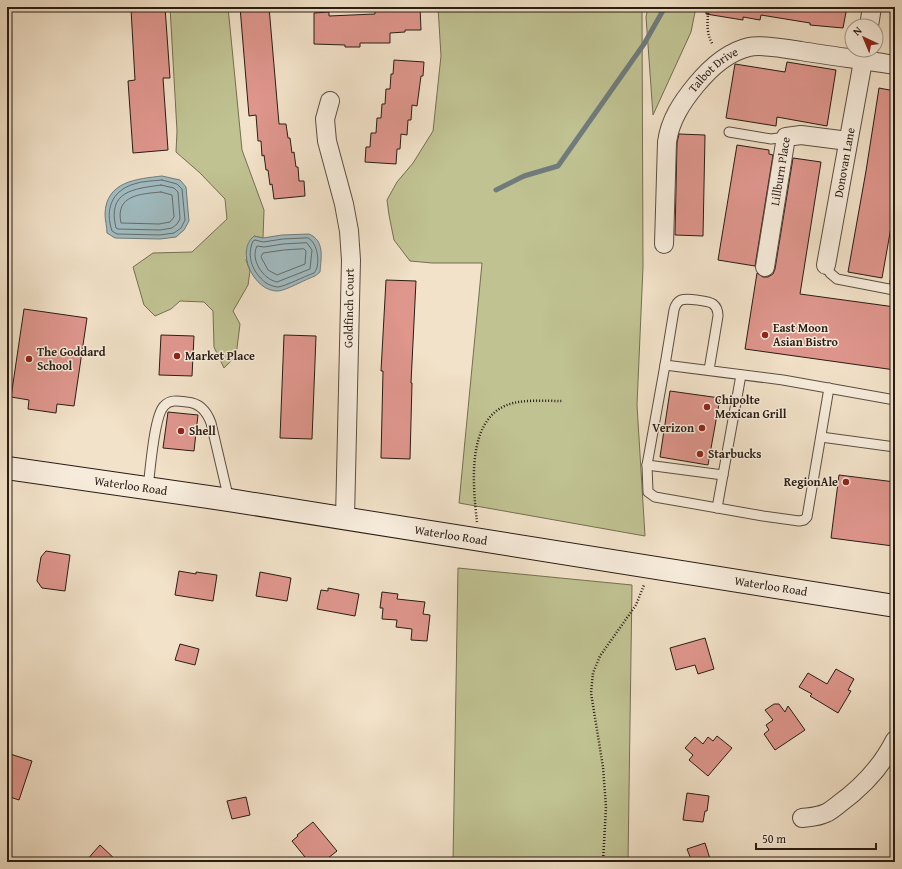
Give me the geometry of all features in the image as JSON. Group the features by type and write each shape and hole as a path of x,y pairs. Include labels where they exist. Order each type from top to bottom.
{"main road":[{"name":"Waterloo Road","path":"7,468 345,518 895,606"}],"street":[{"path":"870,18 872,7"},
{"name":"Talbot Drive","path":"664,244 667,142 669,128 678,110 703,76 721,60 751,47 844,53"},
{"name":"Donovan Lane","path":"826,265 863,58"},
{"name":"Talbot Drive","path":"873,58 895,65"},
{"name":"Goldfinch Court","path":"330,101 325,120 327,141 344,204 349,231 350,260 345,518"},
{"name":"Lillburn Place","path":"765,267 786,137 801,135 848,141"},
{"path":"802,818 815,817 827,813 860,787 878,767 891,749 895,740"}],"lane":[{"path":"730,132 771,139 786,137"},
{"path":"826,265 830,273 838,279 894,290 895,281"},
{"path":"709,370 718,310 709,302 688,299 682,300 675,307 647,465 647,489 650,494 655,497 799,521 806,519 809,512 829,388"},
{"path":"665,364 829,388 895,400"},
{"path":"718,508 741,375"},
{"path":"148,488 156,427 164,406 173,401 193,402 207,414 211,423 229,500"},
{"path":"821,437 895,447"},
{"path":"647,465 723,475"}],"path":[{"path":"709,7 708,25 710,40 721,60"},
{"path":"478,540 475,494 475,459 485,422 497,410 509,404 530,401 563,401"},
{"path":"603,862 606,807 603,767 591,693 593,673 600,656 636,605 644,585 646,566"}],"green space":[{"path":"170,7 228,7 242,150 264,210 263,238 254,236 246,260 250,271 248,285 233,311 240,324 236,356 224,368 214,347 213,311 204,302 180,301 171,309 155,316 144,305 133,267 153,253 192,252 227,219 225,199 200,173 176,152 177,131"},
{"path":"438,7 642,7 643,267 637,405 645,536 459,503 482,263 432,263 410,261 394,240 387,200 397,182 413,163 433,131 441,56"},
{"path":"648,7 696,7 691,32 653,115 646,17"},
{"path":"458,568 632,585 628,862 453,862"}],"water":[{"path":"162,176 180,180 186,187 189,221 184,230 176,237 160,239 115,238 107,233 105,214 107,203 117,188 133,181"},
{"path":"309,234 318,241 320,245 320,272 315,276 278,291 269,290 261,285 250,270 247,260 246,251 254,236 263,238 282,235"}],"building":[{"path":"165,7 170,78 163,78 168,150 133,153 128,81 135,80 131,9"},
{"path":"240,7 269,7 279,124 286,124 292,153 294,152 296,167 298,167 299,181 304,181 305,196 274,199 272,184 270,185 268,170 266,170 264,155 262,156 261,141 258,141 256,115 249,116"},
{"path":"390,7 420,7 421,30 405,30 405,32 390,33 390,43 360,43 360,47 314,44 314,13 329,12 329,16 375,14 375,10 390,10"},
{"path":"706,7 847,7 843,28 810,25 810,23 761,15 760,20 743,17 743,20 706,14"},
{"path":"394,60 424,62 423,76 421,76 417,106 412,105 411,120 408,120 407,135 401,134 400,149 397,149 396,164 365,162 366,147 370,147 371,133 376,133 377,118 381,118 382,104 385,104 386,89 390,89"},
{"path":"787,62 836,70 827,126 777,117 776,126 726,118 735,64 785,72"},
{"path":"879,88 895,91 895,205 882,278 848,272"},
{"path":"679,134 705,135 703,236 675,235 677,143"},
{"path":"737,145 769,150 769,154 773,155 755,266 718,260"},
{"path":"793,158 821,162 800,294 895,307 895,370 745,349 757,273 763,277 768,277 773,274 775,269"},
{"path":"386,280 416,281 411,383 410,459 381,458 383,371 381,371"},
{"name":"The Goddard School","path":"24,309 87,318 74,406 57,404 56,413 28,409 29,400 11,397"},
{"name":"Market Place","path":"161,335 194,336 192,376 159,375"},
{"path":"284,335 316,336 312,439 280,438"},
{"path":"670,391 720,398 708,465 660,457"},
{"name":"Shell","path":"168,412 198,415 194,451 163,448"},
{"path":"839,475 895,482 895,534 893,546 831,538"},
{"path":"46,551 70,555 65,591 42,588 37,581 41,557"},
{"path":"179,571 196,574 196,572 217,575 213,601 175,595"},
{"path":"260,572 291,578 287,601 256,596"},
{"path":"328,588 359,594 355,616 317,609 321,590 328,591"},
{"path":"382,592 398,594 397,599 425,602 423,614 430,615 427,641 411,640 412,629 396,627 397,620 382,619 383,608 380,608"},
{"path":"705,638 714,669 698,674 695,665 676,670 670,648"},
{"path":"180,644 199,649 195,665 175,660"},
{"path":"836,669 854,679 848,690 851,691 838,713 810,696 812,694 799,687 808,673 827,684"},
{"path":"774,704 779,704 785,712 788,706 805,730 775,750 764,734 769,730 766,725 773,720 765,710"},
{"path":"717,736 732,748 708,776 689,760 693,755 685,748 695,737 703,744 708,737 713,741"},
{"path":"7,753 32,761 19,800 7,796"},
{"path":"687,793 709,796 707,811 705,811 703,822 683,820"},
{"path":"246,797 250,815 232,819 227,801"},
{"path":"313,822 337,851 323,862 309,862 292,841"},
{"path":"705,843 711,862 692,862 687,849"},
{"path":"100,845 118,862 85,862"}],"waterway":[{"path":"496,190 524,176 558,166 644,44 665,7"}],"place":[{"name":"East Moon Asian Bistro","path":"765,335"},
{"name":"Market Place","path":"177,356"},
{"name":"The Goddard School","path":"29,359"},
{"name":"Chipolte Mexican Grill","path":"707,407"},
{"name":"Verizon","path":"702,428"},
{"name":"Shell","path":"181,431"},
{"name":"Starbucks","path":"700,454"},
{"name":"RegionAle","path":"846,482"}]}
